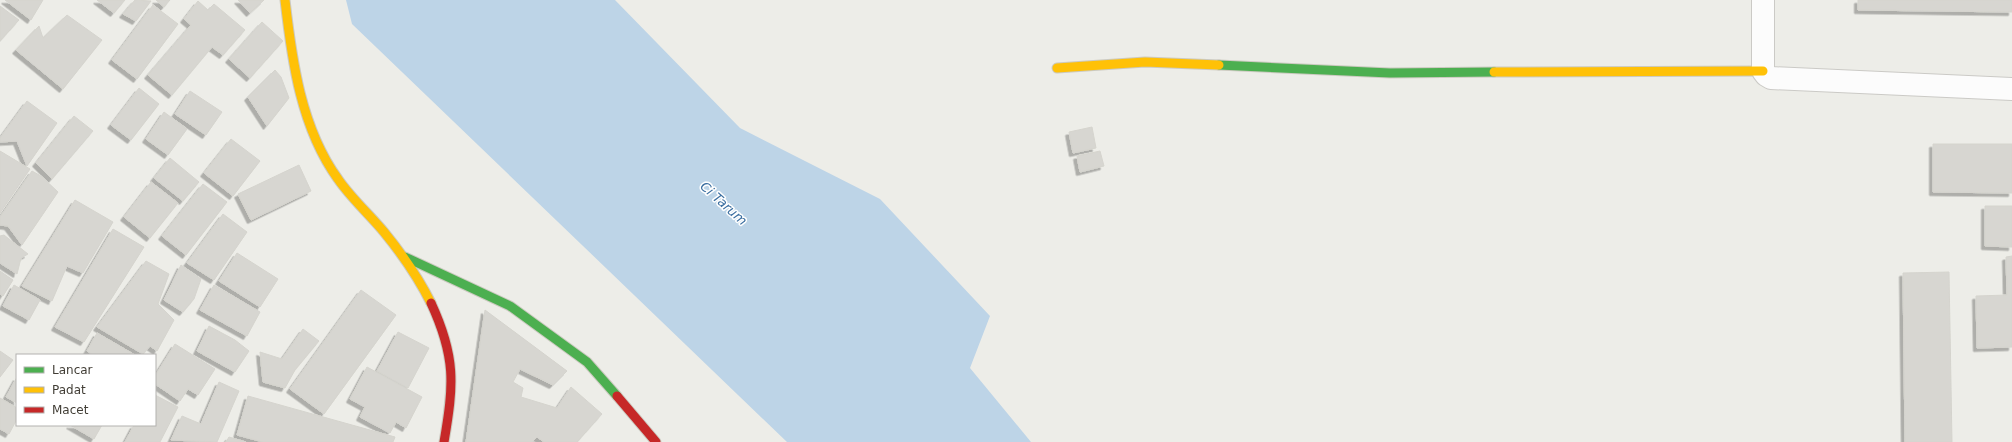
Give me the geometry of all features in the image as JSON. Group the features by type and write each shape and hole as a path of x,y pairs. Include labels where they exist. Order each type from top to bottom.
{"street":[{"path":"285,0 290,43 302,97 313,134 332,172 405,257 435,309 449,348 452,385 444,442"},
{"path":"1763,0 1763,71 1771,78 2012,89"},
{"path":"1057,68 1145,62 1390,73 1763,71"},
{"path":"405,257 510,306 587,362 656,442"}],"water":[{"name":"Ci Tarum","path":"346,0 615,0 740,128 880,199 990,316 970,368 1031,442 787,442 352,24"}],"building":[{"path":"5,0 43,0 31,20"},
{"path":"97,0 125,0 114,13"},
{"path":"135,0 151,1 136,21 123,14"},
{"path":"156,0 170,0 164,7"},
{"path":"238,0 264,0 250,13"},
{"path":"1858,0 2012,0 2012,12 1858,10"},
{"path":"198,1 208,10 214,4 245,30 223,55 212,47 172,95 148,75 191,25 184,19"},
{"path":"153,5 178,24 137,79 112,60"},
{"path":"0,6 19,20 0,41"},
{"path":"67,15 102,40 63,89 16,50 39,26 43,38"},
{"path":"262,22 283,41 250,78 229,59"},
{"path":"275,70 281,77 289,98 267,126 248,97"},
{"path":"139,88 159,104 131,140 111,125"},
{"path":"190,91 222,112 206,135 175,114"},
{"path":"27,101 57,123 27,166 17,141 0,142 0,138"},
{"path":"164,112 187,129 168,155 146,139"},
{"path":"74,116 93,131 52,179 36,163"},
{"path":"1092,127 1096,148 1073,153 1069,132"},
{"path":"231,139 260,161 233,196 204,173"},
{"path":"1933,144 2012,144 2012,193 1933,192"},
{"path":"0,151 30,169 0,213"},
{"path":"1100,151 1104,166 1080,172 1077,156"},
{"path":"170,158 199,182 183,201 154,178"},
{"path":"299,165 311,191 251,220 238,194"},
{"path":"32,171 41,176 58,192 22,245 8,226 0,225 0,217"},
{"path":"151,182 178,203 150,238 124,217"},
{"path":"203,184 227,202 186,255 162,236"},
{"path":"75,200 113,222 83,273 67,266 52,301 22,286"},
{"path":"1985,206 2012,206 2012,247 1985,246"},
{"path":"223,214 247,232 214,280 187,263"},
{"path":"113,229 144,247 84,342 55,327"},
{"path":"4,235 28,254 21,258 17,274 0,263 0,236"},
{"path":"237,253 278,279 260,307 219,281"},
{"path":"2012,256 2012,347 1977,348 1976,296 2007,295 2006,257"},
{"path":"146,261 169,274 158,304 174,320 157,351 150,346 143,354 97,327"},
{"path":"181,265 201,279 194,299 183,312 164,300"},
{"path":"0,271 13,280 3,296 0,294"},
{"path":"1949,272 1952,442 1905,442 1903,273"},
{"path":"14,285 40,300 29,320 3,306"},
{"path":"214,285 260,312 247,336 200,310"},
{"path":"361,290 396,315 324,414 290,389"},
{"path":"485,310 567,371 553,385 520,369 513,382 523,388 521,397 557,408 571,387 602,414 577,442 544,442 537,437 532,442 466,442"},
{"path":"209,326 235,340 249,351 235,372 197,351"},
{"path":"303,329 319,341 295,370 285,388 263,382 260,352 282,359"},
{"path":"398,332 429,348 408,388 377,371"},
{"path":"97,333 133,354 92,354 87,351"},
{"path":"175,344 215,369 198,395 188,389 180,401 156,385 156,374"},
{"path":"0,351 13,360 0,377"},
{"path":"367,367 422,397 406,428 396,422 390,433 360,417 365,407 350,399"},
{"path":"16,379 16,402 6,397"},
{"path":"219,382 239,391 217,442 171,440 182,416 201,424"},
{"path":"156,396 178,407 160,442 125,442 133,426 156,426"},
{"path":"248,396 395,437 393,442 263,442 237,435"},
{"path":"0,398 16,407 16,421 9,434 0,429"},
{"path":"72,426 101,426 94,439"},
{"path":"229,437 246,442 226,442"}],"traffic: fast":[{"path":"1219,65 1390,73 1494,72"},
{"path":"405,257 510,306 587,362 617,396"}],"traffic: slow":[{"path":"285,0 291,47 300,93 315,138 325,159 349,193 397,249 415,275 431,303"},
{"path":"1057,68 1145,62 1219,65"},
{"path":"1494,72 1763,71"}],"traffic: jam":[{"path":"431,303 445,339 451,371 450,403 444,442"},
{"path":"617,396 656,442"}]}
